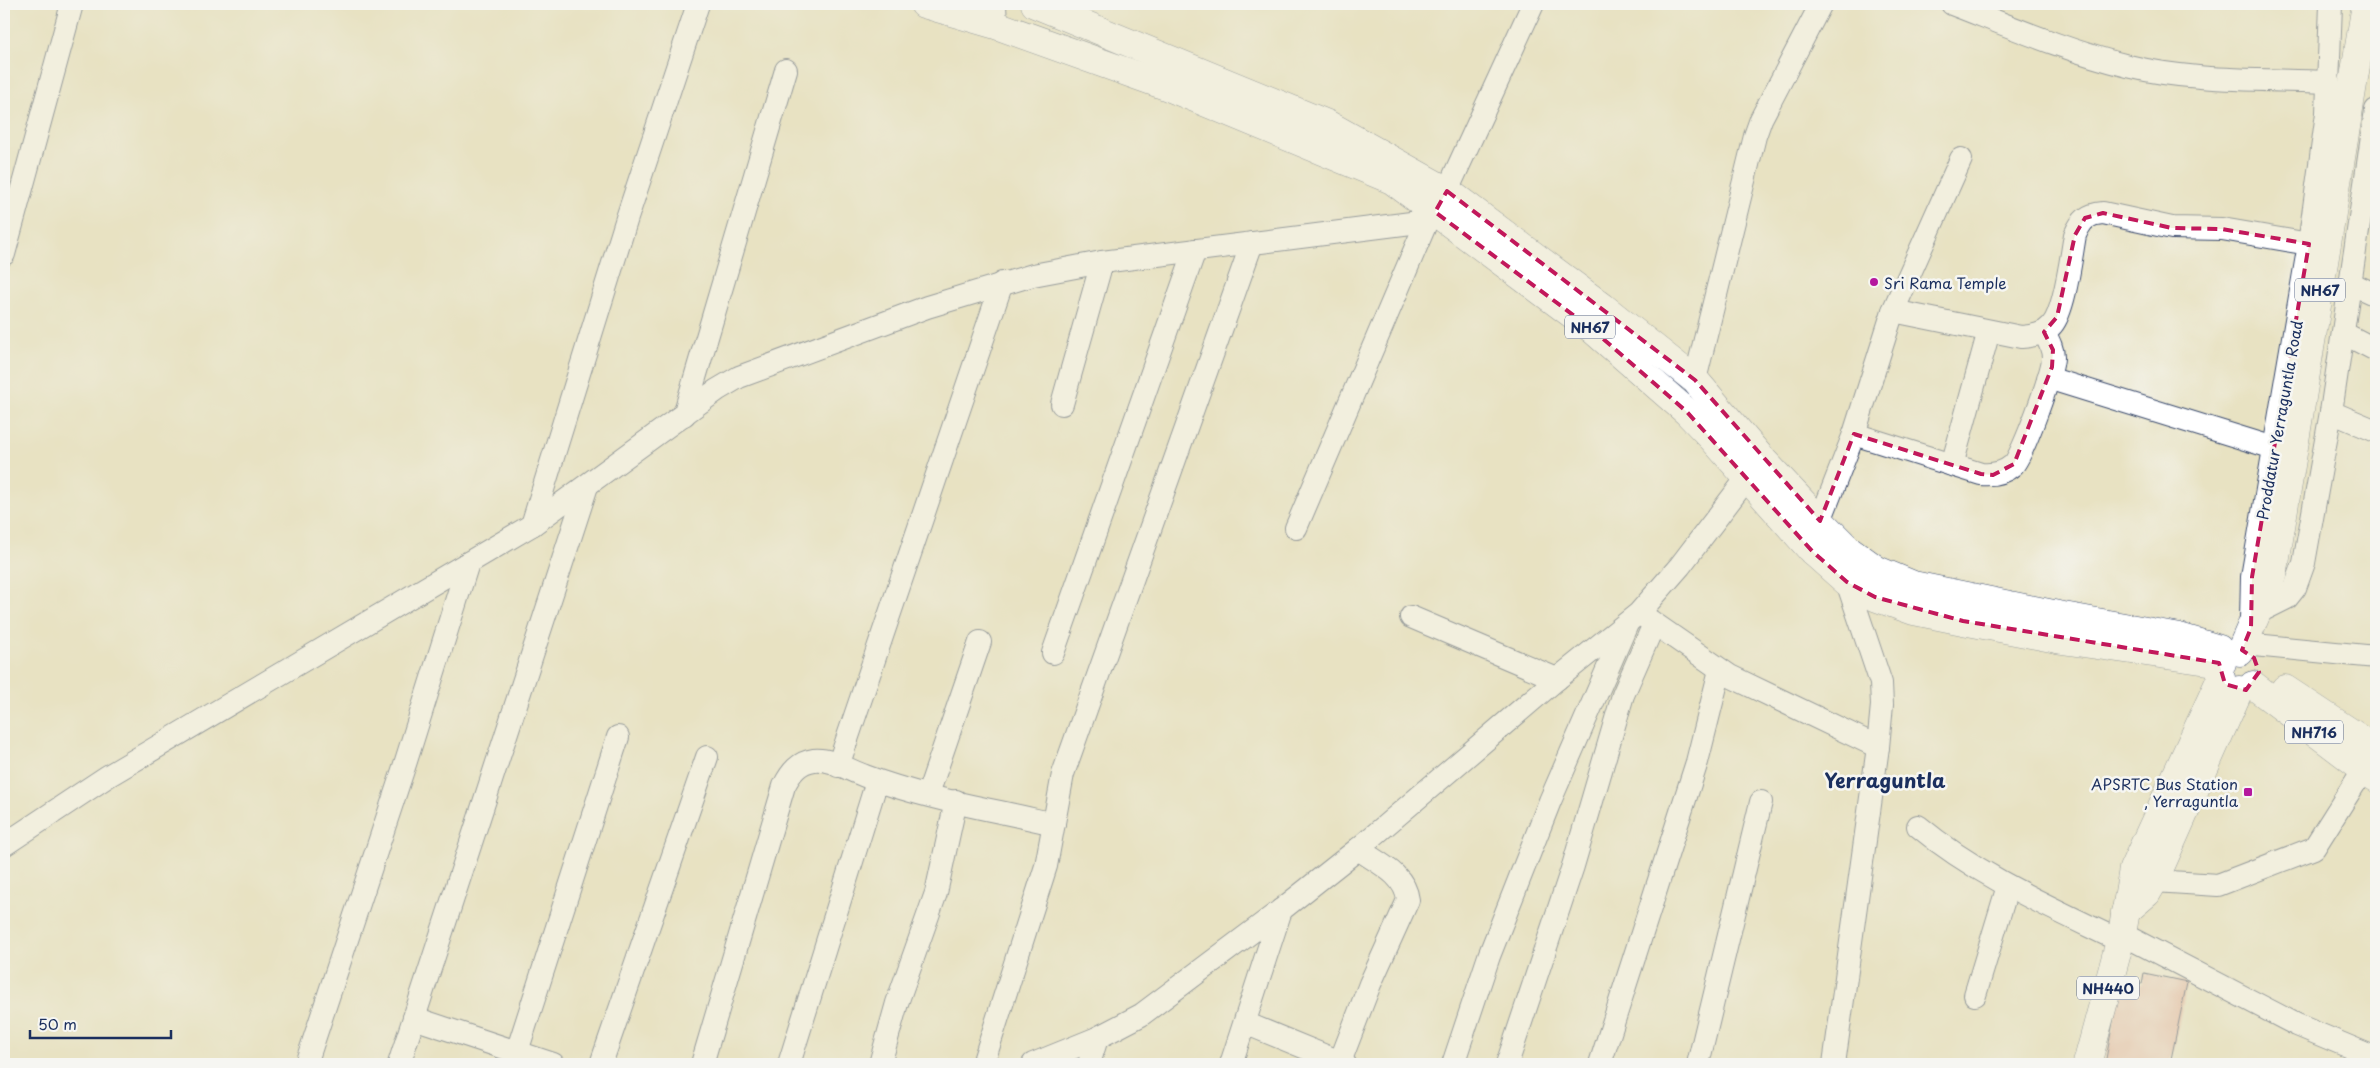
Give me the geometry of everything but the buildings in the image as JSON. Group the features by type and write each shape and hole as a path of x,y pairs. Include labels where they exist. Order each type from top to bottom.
{"highway":[{"name":"NH67","path":"924,4 995,14 1392,180 1436,208 1595,301 1695,380 1754,469 1812,551 1847,582 1875,597 1914,611 2062,640 2242,658"},
{"name":"NH67","path":"1035,4 1326,124 1592,328 1686,412 1712,438 1820,521 1847,548 1877,570 1913,584 2031,610 2179,637 2242,658"},
{"name":"NH67","path":"2242,658 2274,576 2366,4"},
{"name":"NH716","path":"2242,658 2373,761"},
{"path":"2123,929 2154,881 2242,658"},
{"path":"2123,929 2132,869 2242,658"},
{"name":"NH440","path":"2087,1064 2123,929"}],"street":[{"path":"4,254 72,4"},
{"path":"532,525 627,218 698,4"},
{"path":"1296,528 1436,208 1533,4"},
{"path":"1695,380 1755,136 1761,119 1821,4"},
{"path":"1952,4 2088,54 2129,66 2207,76 2329,82"},
{"name":"Proddatur Yerraguntla Road","path":"2242,658 2252,577 2309,244 2328,113 2331,4"},
{"path":"684,415 786,70"},
{"path":"2242,658 2295,588 2301,574 2330,412 2350,283 2371,189 2376,110"},
{"path":"1820,521 1854,434 1893,311 1961,159"},
{"path":"4,845 108,776 532,525 717,390 739,377 927,307 1002,283 1102,262 1252,243 1436,208"},
{"path":"1893,311 2021,337 2033,336 2044,332 2052,326 2060,308 2075,235 2079,225 2085,218 2094,214 2103,213 2180,229 2222,229 2309,244"},
{"path":"983,1064 1046,866 1063,774 1252,243"},
{"path":"1053,652 1195,250"},
{"path":"1062,404 1102,262"},
{"path":"838,766 1002,283"},
{"path":"2350,283 2376,295"},
{"path":"1952,465 1989,331"},
{"path":"1854,434 1981,474 1992,475 2014,464 2020,457 2054,358 2050,343 2044,332"},
{"path":"2343,333 2376,350"},
{"path":"2048,378 2274,448"},
{"path":"2330,412 2376,431"},
{"path":"1453,1064 1490,956 1550,801 1640,620 1754,469"},
{"path":"399,1064 587,486"},
{"path":"306,1064 406,761 468,563"},
{"path":"1834,1064 1878,748 1882,705 1881,683 1847,582"},
{"path":"1411,617 1557,678"},
{"path":"1640,620 1720,670 1878,748"},
{"path":"1033,1064 1096,1038 1141,1015 1281,910 1358,849 1557,678 1640,620"},
{"path":"1507,1064 1573,866 1623,695 1640,620"},
{"path":"928,794 980,642"},
{"path":"2242,658 2376,657"},
{"path":"1600,1064 1697,762 1720,670"},
{"path":"515,1058 618,737"},
{"path":"601,1064 707,758"},
{"path":"702,1064 784,786 791,772 803,762 816,759 877,781 1054,824"},
{"path":"2154,881 2218,885 2314,848 2373,761"},
{"path":"789,1064 877,781"},
{"path":"880,1064 897,1003 936,894 956,801"},
{"path":"1698,1064 1761,802"},
{"path":"1918,826 1956,856 2008,886 2123,929 2297,1025 2376,1058"},
{"path":"1245,1023 1334,1062 1408,900 1406,889 1401,880 1358,849"},
{"path":"1974,995 2008,886"},
{"path":"1231,1064 1281,910"},
{"path":"414,1018 515,1058 553,1064"},
{"path":"1089,1064 1096,1038"}],"highlighted area":[{"path":"1447,191 1695,380 1820,521 1854,434 1981,474 1993,475 2014,464 2052,367 2053,350 2044,332 2057,317 2075,235 2085,218 2103,213 2172,228 2222,229 2309,244 2252,577 2251,628 2242,650 2254,658 2259,672 2246,690 2225,684 2219,663 1963,621 1875,597 1847,582 1812,551 1687,412 1592,329 1435,212"}],"place":[{"name":"Sri Rama Temple","path":"1874,282"},
{"name":"APSRTC Bus Station , Yerraguntla","path":"2248,792"}],"district":[{"name":"Yerraguntla","path":"1885,780"}]}
